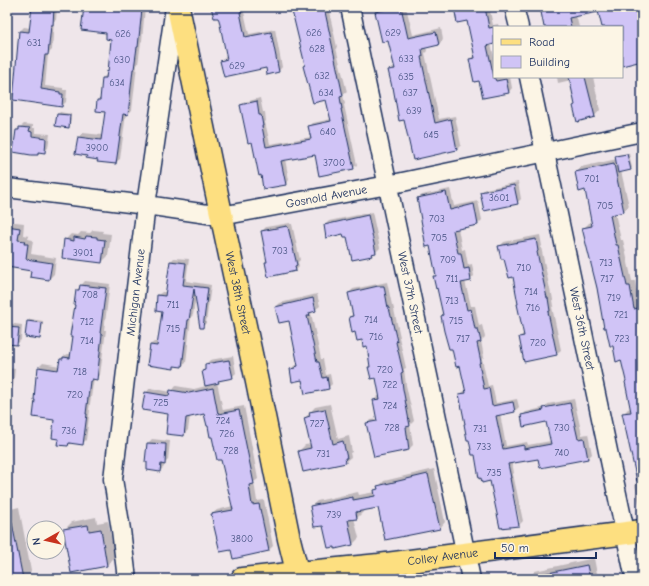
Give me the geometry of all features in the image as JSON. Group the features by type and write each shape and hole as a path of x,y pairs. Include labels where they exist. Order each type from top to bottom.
{"main road":[{"name":"West 38th Street","path":"176,7 256,377 289,539 299,576"},
{"name":"Colley Avenue","path":"242,579 299,576 634,532"}],"street":[{"name":"Michigan Avenue","path":"127,579 113,479 146,205 176,7"},
{"name":"West 37th Street","path":"350,7 466,554 470,579"},
{"path":"514,7 519,26"},
{"name":"West 36th Street","path":"529,78 545,152 634,532 635,579"},
{"name":"Gosnold Avenue","path":"7,188 221,216 388,186 642,132"}],"building":[{"path":"32,7 54,7 53,25 51,25 48,55 45,55 41,89 60,92 60,94 63,94 62,107 13,100 19,31 29,32"},
{"path":"84,7 129,7 142,9 128,115 123,114 116,164 97,162 98,160 75,154 78,137 101,140 105,112 96,111 97,100 100,100 102,78 106,78 107,71 108,72 111,40 106,39 106,33 81,30"},
{"path":"211,7 244,7 244,11 240,12 245,37 271,32 279,72 267,75 266,68 224,77 220,61 227,59 219,20 218,18 214,18"},
{"path":"291,7 324,7 343,96 340,97 341,109 354,169 319,176 315,155 281,161 286,185 263,189 261,175 259,176 252,142 248,143 240,105 257,101 259,115 261,115 266,147 311,139 308,126 331,121 326,100 313,103 303,66 305,65"},
{"path":"401,7 408,38 436,32 439,45 422,49 423,56 421,57 435,123 451,119 457,150 413,160 404,120 399,121 393,87 388,70 395,69 388,41 382,42 375,12"},
{"path":"454,7 485,7 489,28 493,27 493,44 487,46 493,78 496,81 506,79 509,93 483,98 479,81 474,82 469,59 475,58 467,21 457,23"},
{"path":"540,7 597,7 598,12 569,18 571,26 544,26"},
{"path":"597,7 642,7 642,61 623,66 623,26 602,26"},
{"path":"569,78 585,78 595,117 577,122 573,106 575,105"},
{"path":"57,114 70,115 69,128 55,126"},
{"path":"19,127 30,128 29,131 32,132 32,136 46,138 45,153 38,152 38,155 31,155 13,152 16,130 19,130"},
{"path":"627,154 631,170 618,173 615,156"},
{"path":"614,164 624,212 610,215 627,286 630,286 634,309 638,308 642,330 642,335 640,335 642,346 642,481 637,481 622,413 631,412 626,381 621,360 616,362 613,346 610,346 606,328 604,328 597,288 582,228 592,226 585,190 579,192 575,172"},
{"path":"514,185 518,204 484,211 480,192"},
{"path":"446,192 450,210 474,204 478,225 453,230 458,253 461,253 464,269 469,268 471,281 461,283 467,310 471,309 475,329 478,329 481,342 477,343 484,389 489,388 492,406 513,402 515,412 496,416 503,449 524,445 524,449 551,444 546,422 523,427 521,415 544,410 543,408 570,403 578,439 584,438 588,459 540,468 538,459 508,464 519,526 500,528 490,481 482,483 481,478 479,479 475,455 472,455 469,440 467,440 459,394 466,393 460,366 456,367 452,349 449,349 444,331 441,316 443,315 433,276 436,276 430,246 426,247 417,198"},
{"path":"368,215 376,253 371,254 372,256 352,260 347,237 344,237 343,234 326,238 324,225"},
{"path":"7,226 20,228 18,240 25,241 24,244 28,244 26,259 52,263 49,280 30,277 31,271 7,267"},
{"path":"287,226 297,265 295,266 296,271 268,277 265,262 267,262 261,231"},
{"path":"86,236 97,237 97,239 105,240 102,263 62,258 64,239 74,241 74,237 85,239"},
{"path":"536,239 537,252 548,298 550,311 548,312 557,355 524,362 519,337 524,336 513,277 509,278 504,259 501,259 498,246"},
{"path":"170,261 186,263 183,285 208,288 203,328 200,328 194,289 188,320 182,367 174,366 174,369 147,365 150,345 157,346 162,312 156,311 157,295 165,296"},
{"path":"80,285 106,288 100,333 102,334 97,380 92,379 92,381 90,381 83,445 69,443 68,446 57,445 58,439 52,438 54,420 33,417 36,376 37,377 38,367 58,370 60,359 63,359 63,357 70,358 73,336 70,336 76,290 79,290"},
{"path":"384,286 397,341 403,372 401,373 403,389 410,426 406,427 409,450 374,457 366,423 377,421 373,400 380,399 376,378 371,379 368,367 370,367 367,346 363,347 362,340 357,341 355,332 352,333 349,317 353,316 348,293"},
{"path":"313,298 316,311 309,313 310,316 307,316 317,362 319,362 323,378 327,377 329,389 305,394 302,380 292,382 290,369 298,366 289,321 279,323 275,307"},
{"path":"27,321 42,323 40,339 25,337"},
{"path":"7,327 19,328 17,345 7,344"},
{"path":"229,360 233,378 218,381 219,383 205,386 202,371 205,370 205,364"},
{"path":"213,388 218,414 239,410 254,484 249,485 252,505 259,504 269,551 233,559 231,550 220,552 211,514 233,510 221,460 217,460 212,437 210,437 204,414 186,418 184,436 166,434 168,414 142,410 145,392 169,396 170,390 189,393"},
{"path":"325,409 333,444 343,441 347,458 345,458 346,463 303,472 298,451 311,448 304,418 310,416 309,412"},
{"path":"147,443 166,444 165,465 161,464 160,472 147,470 147,462 145,462"},
{"path":"428,474 440,529 385,540 378,508 356,512 357,519 348,520 353,545 335,549 335,547 328,548 323,526 314,527 310,506 353,497 353,500 375,496 374,490 378,489 377,486"},
{"path":"12,523 23,579 7,579 7,524"},
{"path":"88,525 89,531 101,529 107,566 71,573 66,546 66,529"},
{"path":"587,565 590,579 544,579 543,574"}]}
